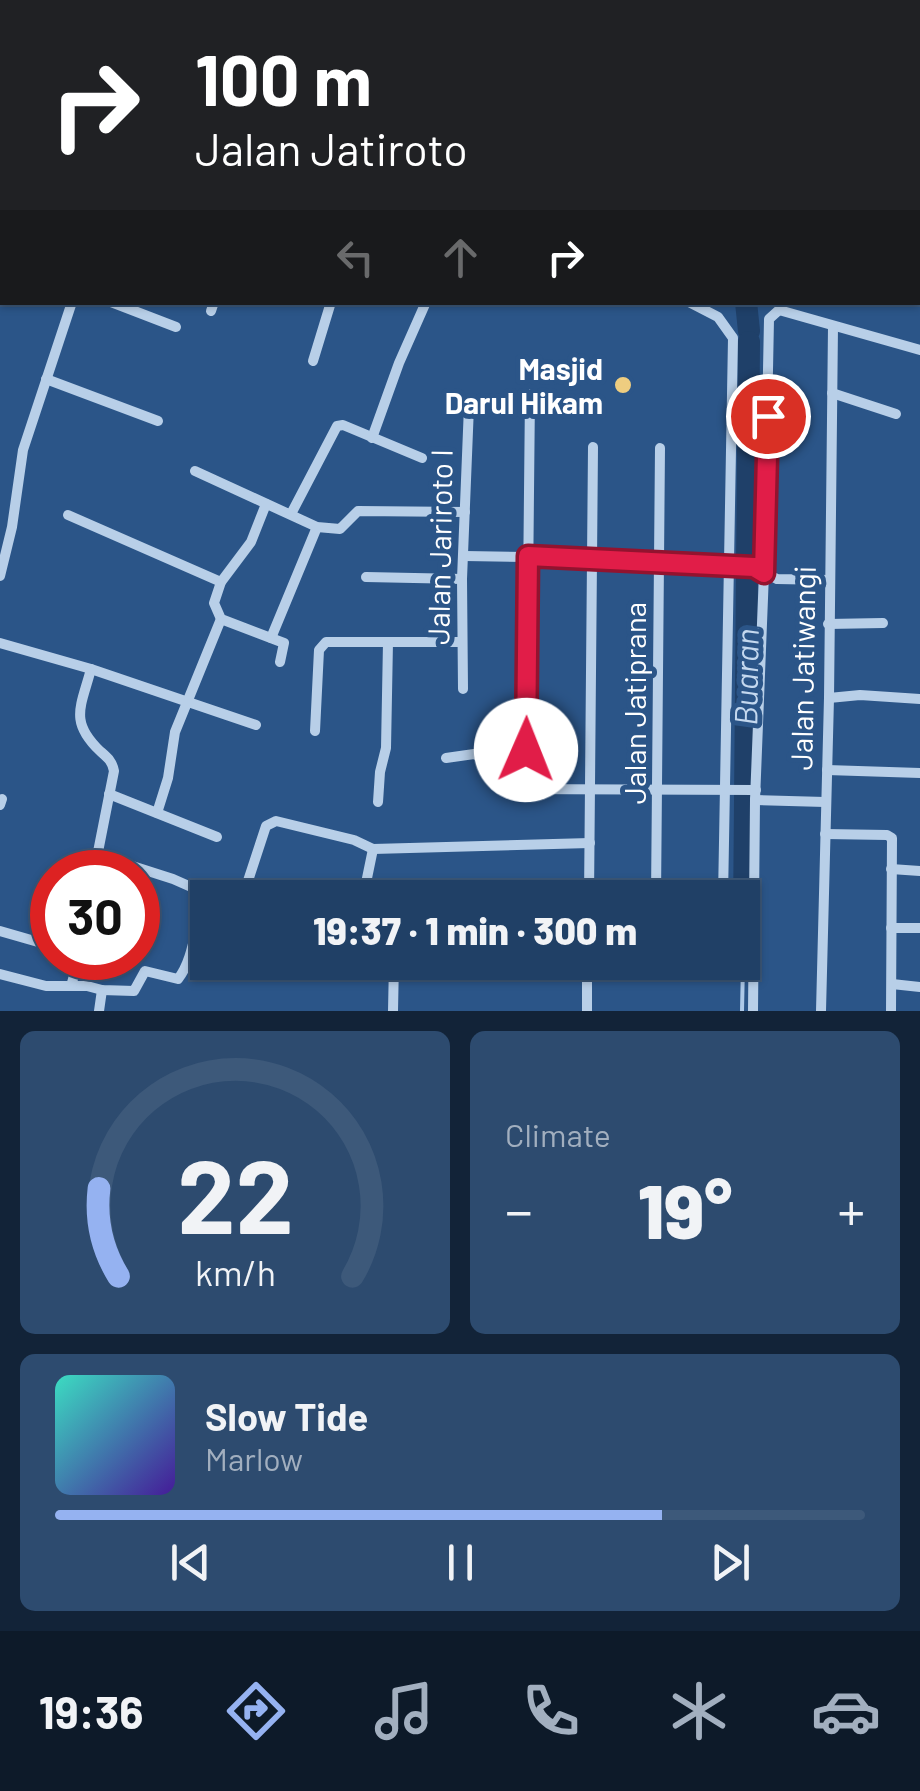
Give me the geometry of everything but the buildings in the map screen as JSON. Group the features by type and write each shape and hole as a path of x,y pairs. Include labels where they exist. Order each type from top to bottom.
{"street":[{"path":"0,576 6,518 23,450 71,305"},
{"path":"119,305 176,327"},
{"path":"314,362 330,305"},
{"path":"372,438 425,305"},
{"path":"695,305 718,317 733,338 734,566 724,880"},
{"path":"749,880 769,319 780,310 920,350"},
{"name":"Jalan Jatiwangi","path":"821,1011 833,326"},
{"path":"46,379 158,421"},
{"path":"832,393 896,414"},
{"path":"526,788 530,394"},
{"name":"Jalan Jariroto I","path":"463,689 468,406"},
{"path":"291,514 336,426 343,425 422,458"},
{"path":"589,880 593,446"},
{"name":"Jalan Jatiprana","path":"656,880 660,448"},
{"path":"195,471 317,527 340,529 358,511 465,512"},
{"path":"266,504 244,555 221,582 214,603 221,619 284,643 280,662"},
{"path":"68,516 221,582"},
{"path":"271,638 317,527"},
{"path":"465,556 734,566 777,578 829,580"},
{"path":"366,577 462,579"},
{"path":"156,814 168,778 175,732 221,619"},
{"path":"828,624 884,623"},
{"path":"314,730 319,650 326,642 461,642"},
{"path":"378,802 386,748 388,642"},
{"path":"0,643 256,725"},
{"path":"91,670 79,725 112,763 114,771 99,850"},
{"path":"829,698 860,695 920,700"},
{"path":"446,758 474,754 487,759 499,789 727,789 825,802"},
{"path":"827,770 920,773"},
{"path":"109,794 217,837"},
{"path":"249,880 261,837 270,823 282,822 354,840 374,849 590,843"},
{"path":"825,834 887,835 892,841 890,1011"},
{"path":"366,880 374,849"},
{"path":"891,869 920,872"},
{"path":"160,875 190,886"},
{"path":"891,928 920,928"},
{"path":"0,931 30,940"},
{"path":"0,974 46,986 134,991 145,971 172,979 181,976 190,943"},
{"path":"71,986 73,980"},
{"path":"393,1011 394,980"},
{"path":"586,1011 587,980"},
{"path":"751,980 753,1011"},
{"path":"892,984 920,987"},
{"path":"99,1011 102,990"}],"waterway":[{"name":"Buaran","path":"746,305 749,331"},
{"name":"Buaran","path":"744,880 749,342"},
{"name":"Buaran","path":"742,1011 743,980"}],"place":[{"name":"Masjid Darul Hikam","path":"623,385"}],"route":[{"path":"526,750 528,556 754,567 764,573 768,416"}]}
